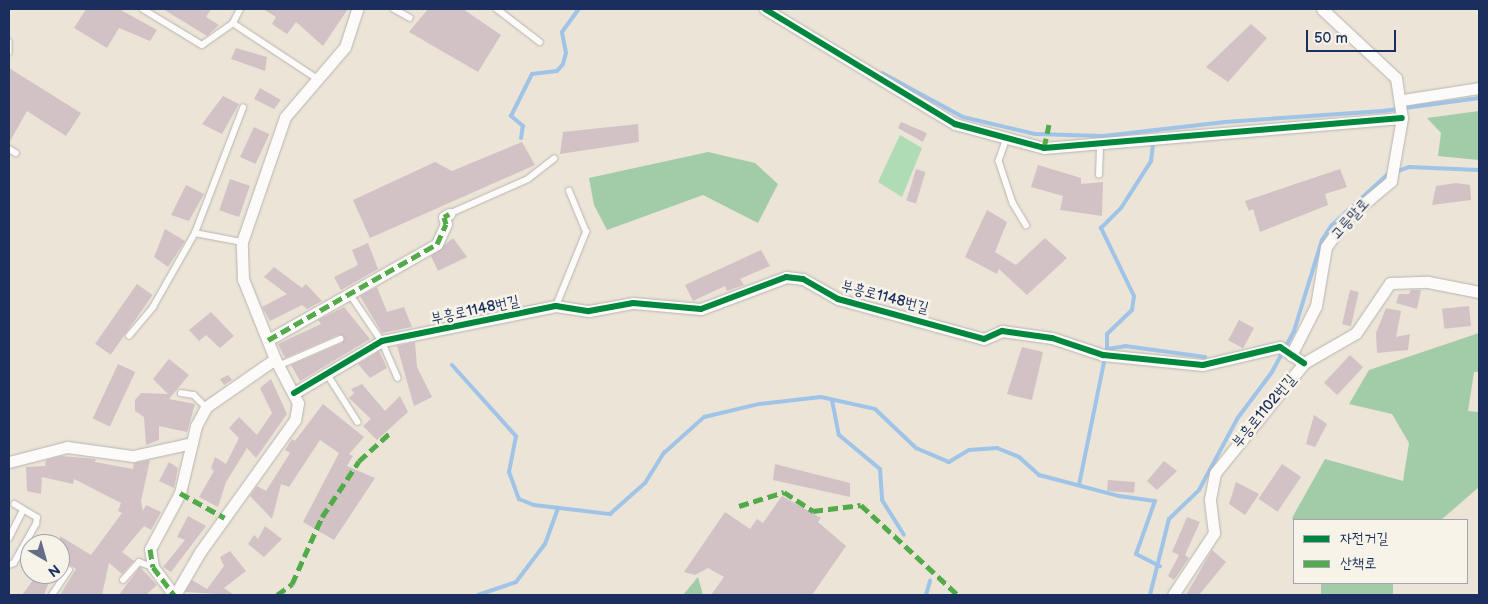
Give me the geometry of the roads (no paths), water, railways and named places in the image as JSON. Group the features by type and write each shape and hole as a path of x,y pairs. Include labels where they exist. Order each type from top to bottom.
{"street":[{"path":"277,363 206,407 192,442 194,448 180,493 153,539 153,567 175,595 200,552 286,437 298,403 277,363 243,279 242,242 285,116 315,77 350,38 357,9"},
{"path":"765,9 955,124 1044,148 1402,118"},
{"name":"고릉말로","path":"1291,355 1316,306 1326,247 1348,217 1391,181 1396,168 1402,118 1400,86 1389,68 1322,9"},
{"path":"1401,102 1479,88"},
{"path":"268,340 437,244 446,224 445,214"},
{"name":"부흥로1148번길","path":"294,393 326,372 382,341 556,306 588,310 633,303 701,309 786,277 803,279 838,299 984,339 1002,331 1052,338 1103,355 1203,365 1280,347 1291,355"},
{"name":"부흥로1102번길","path":"1173,595 1214,533 1210,499 1215,473 1304,363 1356,333 1390,283 1428,282 1479,292"},
{"path":"1291,355 1304,363"},
{"path":"9,462 67,447 133,456 192,442"}],"lane":[{"path":"142,9 202,46 232,23 240,9"},
{"path":"394,9 410,18"},
{"path":"497,9 540,42"},
{"path":"232,23 315,77"},
{"path":"9,42 9,52"},
{"path":"129,336 153,308 195,233 243,108"},
{"path":"1007,138 999,160 1013,204 1026,225"},
{"path":"1099,175 1100,143"},
{"path":"9,149 16,153"},
{"path":"445,214 528,179 554,159"},
{"path":"556,306 586,232 569,191"},
{"path":"195,233 242,242"},
{"path":"350,294 382,341 398,378"},
{"path":"277,363 340,339"},
{"path":"326,372 358,422"},
{"path":"182,393 194,395 206,407"},
{"path":"9,565 14,563 36,524 37,518 23,511 15,504"},
{"path":"9,538 23,511"},
{"path":"123,580 140,562 153,567"},
{"path":"52,595 59,584"}],"waterway":[{"path":"521,138 523,126 511,116 532,74 557,71 563,64 566,53 562,32 579,9"},
{"path":"882,73 963,117 1035,134 1103,136 1225,122 1383,111 1479,98"},
{"path":"1107,352 1107,334 1132,310 1134,296 1101,228 1121,208 1151,161 1153,145"},
{"path":"1150,595 1169,519 1199,490 1237,419 1272,372 1294,331 1322,240 1331,226 1387,175 1409,167 1479,170"},
{"path":"1107,349 1125,346 1205,357"},
{"path":"1079,485 1104,362"},
{"path":"452,365 516,436 509,472 519,499 534,505 610,514 645,483 664,453 704,417 759,404 821,397 875,409 916,448 949,462 969,450 997,448 1019,457 1039,475 1119,496 1155,501 1136,554 1160,566"},
{"path":"832,400 839,435 880,469 882,500 904,535"},
{"path":"478,595 516,582 545,544 558,508"},
{"path":"926,595 930,581"}]}
